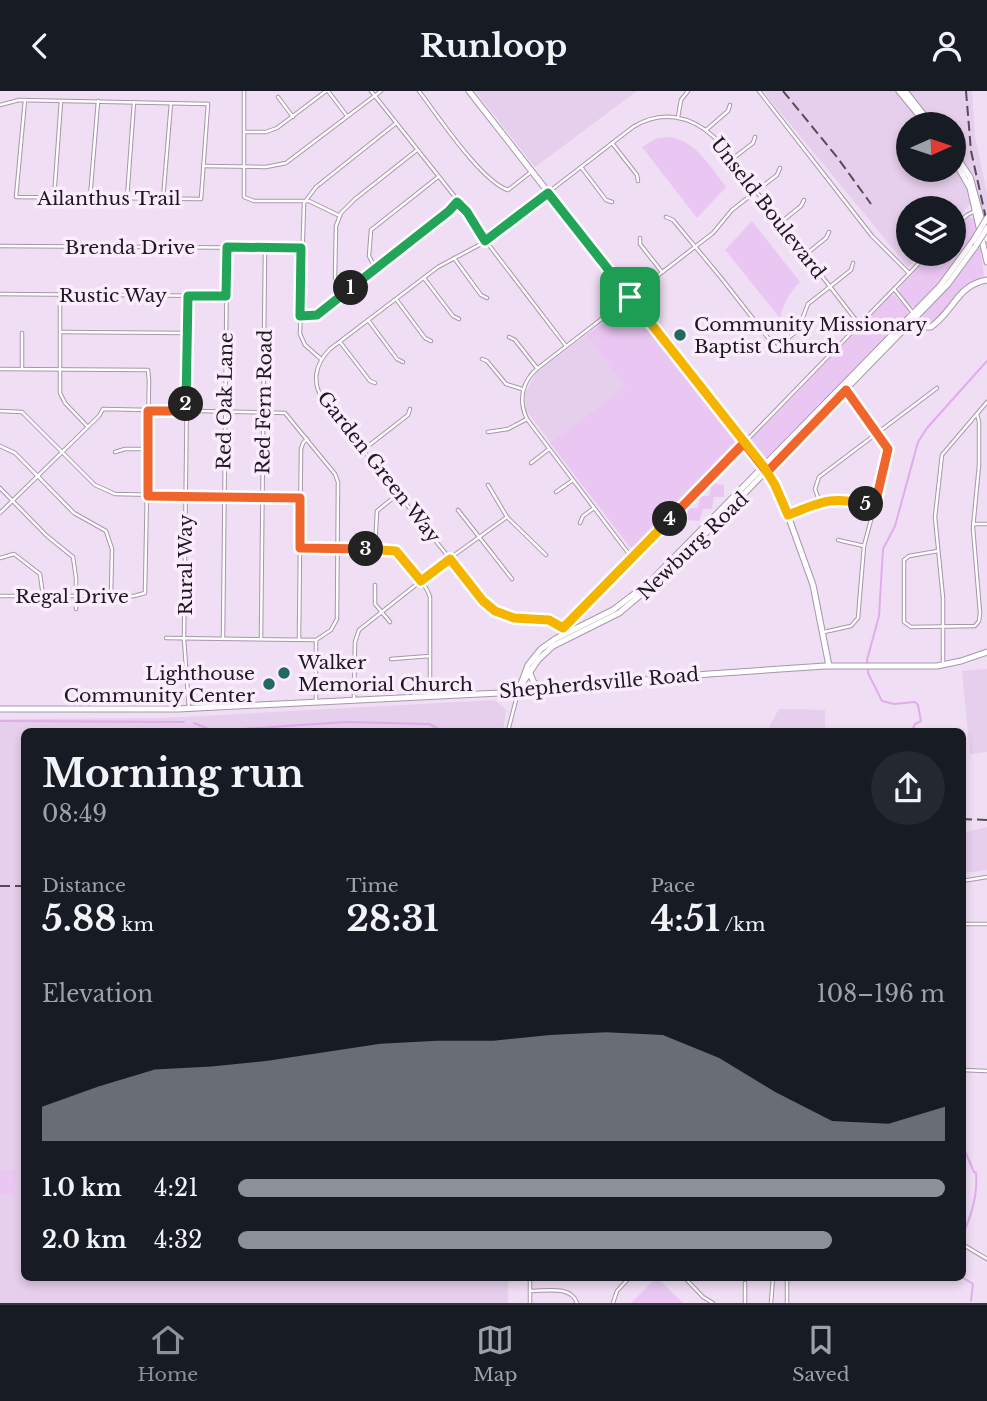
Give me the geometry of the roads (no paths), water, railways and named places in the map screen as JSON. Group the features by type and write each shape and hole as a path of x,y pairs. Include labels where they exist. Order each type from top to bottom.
{"main road":[{"path":"469,91 766,470 788,515 810,576 824,632 829,666"},
{"path":"899,91 916,112"},
{"path":"905,91 922,112"},
{"path":"966,171 978,210 987,263"},
{"path":"966,180 987,239"},
{"name":"Newburg Road","path":"974,244 987,218"},
{"name":"Newburg Road","path":"520,684 553,646 619,614 645,594 948,284 987,228"},
{"path":"915,315 925,327 932,327 966,288 973,283 987,280"},
{"name":"Newburg Road","path":"518,692 528,665 541,649 555,639 613,610 637,593 766,470"},
{"name":"Shepherdsville Road","path":"0,709 189,709 518,692 704,674 829,666 943,664 986,654"},
{"path":"529,671 534,683 551,689"}],"street":[{"path":"244,91 243,193 247,199 305,201 340,216"},
{"path":"243,132 271,131 327,91 348,117"},
{"path":"371,91 467,212 485,241 566,346"},
{"path":"0,105 25,100 208,104 202,166 272,166 286,163 381,91"},
{"path":"419,91 482,171 502,188 508,190 531,172"},
{"path":"396,123 316,187 305,201 302,211 301,248 302,341 321,359 424,278 485,241 643,121 661,116 678,117 681,100 688,91"},
{"path":"759,91 872,236 909,273"},
{"path":"278,97 293,117"},
{"name":"Ailanthus Trail","path":"25,100 16,197 201,199 202,166"},
{"path":"54,198 61,101"},
{"path":"90,198 98,101"},
{"path":"127,198 134,102"},
{"path":"163,199 171,103"},
{"path":"706,130 728,111 730,105"},
{"name":"Unseld Boulevard","path":"678,117 706,130 859,324"},
{"path":"731,160 752,143 755,137"},
{"path":"612,143 637,175 638,181"},
{"path":"342,295 335,278 335,234 340,216 347,205 417,150"},
{"path":"581,167 606,200 611,202"},
{"path":"780,168 777,175 732,210 717,229 538,368 530,375 523,389 522,404 527,419 632,558 916,266"},
{"path":"376,269 369,256 371,230 438,177"},
{"path":"780,223 801,207 804,200"},
{"path":"300,316 317,315 457,202"},
{"path":"966,216 978,210"},
{"path":"666,217 673,221 722,279 776,348 798,330 808,304 851,270 853,264"},
{"path":"805,255 826,238 829,232"},
{"path":"639,238 640,244 662,272"},
{"name":"Brenda Drive","path":"0,246 301,248"},
{"name":"Red Oak Lane","path":"223,639 227,247"},
{"name":"Red Fern Road","path":"261,639 265,248"},
{"path":"454,258 481,295 487,298"},
{"path":"424,278 453,316 459,319"},
{"path":"894,289 915,315"},
{"name":"Rustic Way","path":"0,295 226,296"},
{"path":"60,295 59,390 62,398 88,427"},
{"name":"Rural Way","path":"188,296 184,639 189,709"},
{"path":"396,299 425,338 431,341"},
{"path":"368,320 397,359 403,362"},
{"path":"59,332 187,333"},
{"path":"22,333 22,369"},
{"path":"509,337 515,340 538,368"},
{"path":"340,342 370,381 375,383"},
{"name":"Garden Green Way","path":"321,359 316,377 319,393 483,601 495,611 514,618 549,620 563,628 632,558"},
{"path":"482,359 487,361 506,384 523,389"},
{"path":"0,369 148,370 148,496"},
{"path":"824,632 848,627 856,621 864,546 889,452 878,432 845,388"},
{"path":"820,503 815,489 818,479 937,388"},
{"path":"943,664 942,580 935,504 942,455 987,402"},
{"path":"0,513 103,409 285,413 337,477 337,621 331,630 316,640 166,638"},
{"path":"363,450 408,415 410,409"},
{"path":"0,411 22,412 103,490 122,496 300,498"},
{"path":"938,551 909,556 904,561 904,621 911,627 975,626 980,613 973,524 979,465 977,414"},
{"path":"488,432 508,429 527,419"},
{"path":"967,424 978,429"},
{"path":"299,640 301,446 307,439"},
{"path":"0,446 13,451 74,513 107,534 112,549 111,596"},
{"path":"115,452 148,449"},
{"path":"531,463 549,449"},
{"path":"556,492 573,480"},
{"path":"488,485 506,517 546,555"},
{"path":"0,488 47,536 74,558 76,609"},
{"path":"375,549 377,512 398,493"},
{"name":"Regal Drive","path":"0,596 144,594 147,585 148,496"},
{"path":"788,515 840,499 875,505"},
{"path":"580,523 583,516 594,508"},
{"path":"458,510 512,579"},
{"path":"354,699 356,636 360,629 506,517"},
{"path":"973,524 987,524"},
{"path":"838,540 864,546"},
{"path":"300,548 396,551 421,581 430,597 430,695"},
{"path":"0,558 14,554 40,573 43,596"},
{"path":"375,585 375,603 390,622"},
{"path":"980,613 985,612"},
{"path":"316,640 316,701"},
{"path":"391,659 430,656"},
{"path":"509,728 518,692"},
{"path":"966,880 987,877"},
{"path":"966,924 987,924"},
{"path":"966,1070 987,1071"},
{"path":"966,1246 987,1259"},
{"path":"530,1281 530,1303"},
{"path":"613,1303 617,1291 626,1281"},
{"path":"687,1281 712,1303"},
{"path":"771,1303 773,1281"},
{"path":"787,1281 787,1303"},
{"path":"745,1283 745,1303"},
{"path":"530,1291 567,1291 574,1296 577,1303"}],"waterway":[{"path":"913,728 921,721 918,705 915,702 894,704 882,701 868,673 867,660 879,616 883,549 895,526 918,442 927,428 987,361"},
{"path":"0,721 184,722"},
{"path":"257,728 345,722 429,724 436,728"},
{"path":"194,723 206,728"},
{"path":"966,1153 976,1173 973,1205 966,1226"},
{"path":"966,1280 973,1284 971,1301"}],"railway":[{"path":"783,91 871,204"},
{"path":"966,91 971,151 987,223"},
{"path":"966,819 987,820"},
{"path":"0,886 21,886"}],"place":[{"name":"Community Missionary Baptist Church","path":"680,335"},
{"name":"Walker Memorial Church","path":"284,673"},
{"name":"Lighthouse Community Center","path":"269,684"}]}
